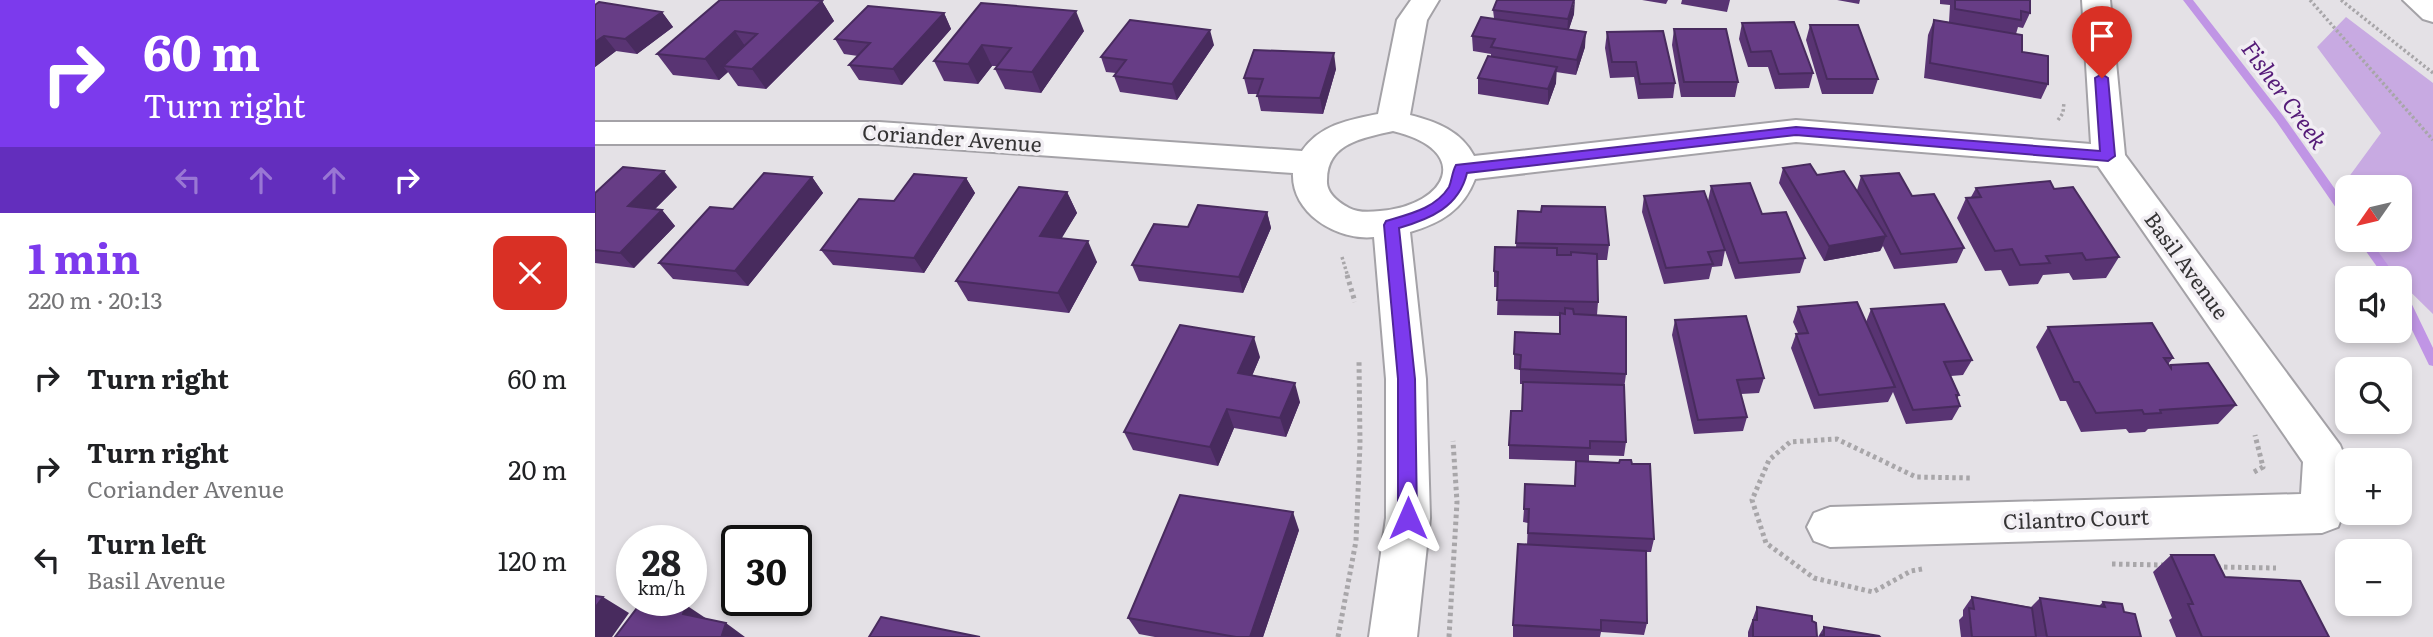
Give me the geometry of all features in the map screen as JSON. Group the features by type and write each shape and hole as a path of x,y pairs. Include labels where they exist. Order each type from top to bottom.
{"street":[{"path":"1393,121 1412,20 1425,0"},
{"path":"1461,169 1796,131 2108,156 2096,0"},
{"path":"2417,0 2433,13"},
{"path":"1393,121 1419,125 1440,135 1455,150 1461,169 1456,187 1441,205 1419,217 1391,225 1366,225 1343,219 1324,209 1311,195 1307,179 1309,163 1322,146 1341,132 1366,124 1393,121"},
{"name":"Coriander Avenue","path":"595,133 879,133 1309,163"},
{"name":"Basil Avenue","path":"2108,156 2325,458 2322,513"},
{"path":"1391,225 1406,379 1408,518 1393,637"},
{"name":"Cilantro Court","path":"1830,527 2322,513"}],"path":[{"path":"2310,0 2433,139"},
{"path":"2341,0 2433,73"},
{"path":"1337,246 1347,269 1356,315"},
{"path":"1338,637 1356,541 1360,444 1359,355"},
{"path":"2246,477 2263,467 2253,427"},
{"path":"1449,637 1457,502 1453,439"},
{"path":"1924,569 1911,571 1873,592 1814,578 1766,543 1752,500 1769,460 1790,442 1837,439 1916,477 1986,478"},
{"path":"2102,564 2169,566"},
{"path":"2209,567 2276,568"}],"shaded area":[{"path":"2346,17 2433,83 2433,314 2412,293 2412,266 2384,266 2374,252 2412,252 2412,175 2350,175 2381,133 2317,47"}],"building":[{"path":"720,0 822,1 752,69 723,66 757,34 735,31 705,59 657,54"},
{"path":"1497,0 1574,0 1568,19 1493,10"},
{"path":"1955,0 2030,0 2030,13 2021,11 2021,20 1955,9"},
{"path":"599,2 662,12 625,39 604,36 595,42 595,5"},
{"path":"981,3 1076,11 1032,72 995,69 1011,48 982,45 968,64 934,61"},
{"path":"868,6 944,13 893,69 849,65 870,43 835,39"},
{"path":"1481,17 1586,32 1577,60 1491,47 1495,39 1472,36"},
{"path":"1130,20 1210,30 1172,84 1114,76 1126,60 1101,57"},
{"path":"1934,20 2022,35 2022,52 2048,56 2048,84 1930,63"},
{"path":"1794,22 1813,73 1779,74 1771,51 1751,52 1742,23"},
{"path":"1810,25 1858,25 1878,79 1827,79"},
{"path":"1674,29 1726,29 1738,82 1684,82"},
{"path":"1663,31 1675,83 1640,84 1636,62 1612,62 1607,32"},
{"path":"1254,50 1334,53 1320,98 1257,96 1263,79 1244,78"},
{"path":"1488,56 1557,67 1548,89 1478,78"},
{"path":"1810,164 1817,175 1844,171 1886,236 1829,246 1783,168"},
{"path":"623,167 664,171 628,206 662,210 620,253 595,250 595,193"},
{"path":"764,173 812,177 735,271 659,263 710,207 733,209"},
{"path":"1899,173 1912,196 1934,194 1964,248 1901,254 1861,176"},
{"path":"914,174 966,178 914,258 821,250 859,199 894,201"},
{"path":"2050,181 2054,189 2073,187 2119,257 2086,260 2082,253 2046,256 2050,263 2020,265 2012,249 1995,251 1966,198 1981,197 1976,188"},
{"path":"1750,183 1762,214 1786,212 1805,258 1739,263 1711,186"},
{"path":"1019,187 1067,192 1040,236 1088,241 1058,293 956,281"},
{"path":"1704,191 1725,250 1708,252 1713,264 1666,268 1644,196"},
{"path":"1198,205 1267,212 1239,277 1132,265 1154,224 1188,227"},
{"path":"1542,206 1605,207 1609,245 1516,243 1518,211 1541,212"},
{"path":"1495,247 1557,248 1557,255 1571,255 1571,252 1597,254 1598,302 1497,300"},
{"path":"1857,302 1895,387 1819,395 1796,334 1808,333 1798,307"},
{"path":"1944,304 1972,360 1944,362 1959,395 1956,395 1960,406 1913,410 1871,309"},
{"path":"1565,308 1573,309 1574,314 1626,317 1626,374 1520,369 1521,355 1514,354 1515,332 1560,334 1560,313 1565,314"},
{"path":"1746,316 1764,378 1737,380 1747,417 1698,420 1675,320"},
{"path":"2152,323 2173,358 2164,358 2171,368 2171,365 2208,363 2236,405 2160,410 2161,413 2144,414 2142,410 2096,413 2079,382 2074,382 2048,327"},
{"path":"1180,325 1254,337 1238,373 1295,383 1280,418 1227,409 1210,447 1124,432"},
{"path":"1523,382 1624,385 1626,442 1590,441 1590,448 1509,445 1511,411 1522,411"},
{"path":"1620,460 1631,460 1632,464 1650,464 1654,539 1528,533 1529,509 1524,509 1525,484 1575,486 1576,461 1619,463"},
{"path":"1180,495 1293,512 1250,637 1236,637 1128,618"},
{"path":"1518,544 1646,551 1647,623 1601,620 1601,630 1513,625"},
{"path":"2171,555 2214,555 2225,577 2300,581 2329,637 2202,637 2188,604 2193,604"},
{"path":"595,596 603,597 595,608"},
{"path":"1972,597 2032,608 2036,637 1972,637 1969,608 1974,609"},
{"path":"2040,598 2105,607 2103,602 2122,604 2124,612 2135,614 2141,637 2047,637"},
{"path":"1757,607 1812,616 1812,621 1816,623 1817,637 1753,637 1753,620 1757,620"},
{"path":"631,616 693,616 726,623 722,635 730,637 615,637"},
{"path":"881,617 980,637 869,637"},
{"path":"1824,627 1880,637 1821,637 1824,635"}],"waterway":[{"name":"Fisher Creek","path":"2188,0 2280,119 2335,198"},
{"name":"Fisher Creek","path":"2373,252 2382,266"},
{"name":"Fisher Creek","path":"2412,317 2433,361"}],"route":[{"path":"1408,518 1406,379 1391,225 1419,217 1441,205 1456,187 1461,169 1796,131 2108,156 2102,78"}]}
